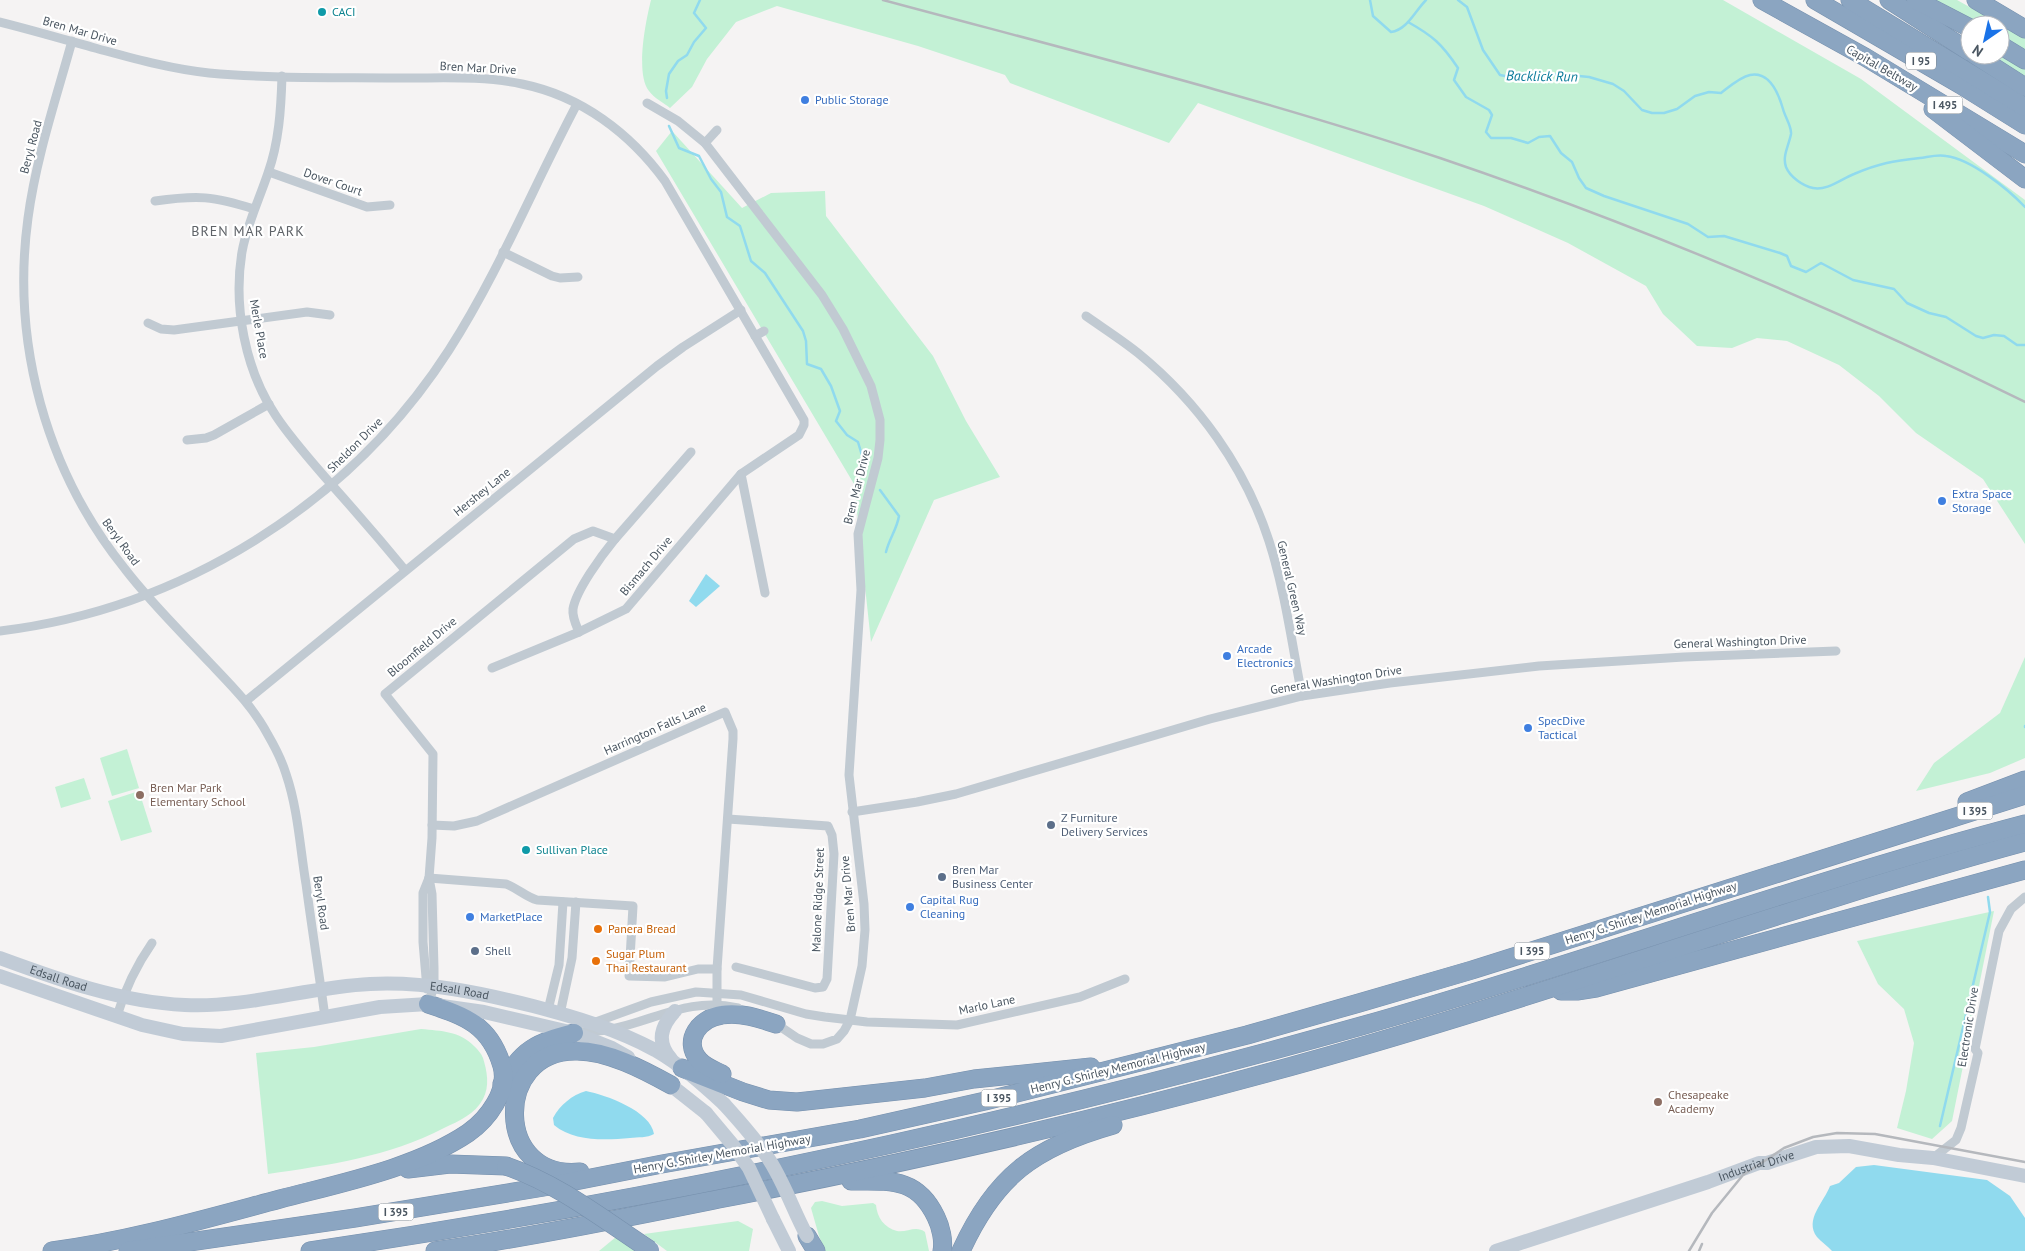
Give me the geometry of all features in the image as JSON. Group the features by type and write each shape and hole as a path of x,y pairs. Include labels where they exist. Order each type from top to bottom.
{"highway":[{"name":"Capital Beltway","path":"1762,0 1865,57 2025,154"},
{"name":"I 95","path":"1815,0 1961,85 2025,125"},
{"path":"1850,0 2025,107"},
{"path":"1889,0 1960,46"},
{"path":"1916,0 1960,23"},
{"path":"1976,0 2025,29"},
{"path":"1988,0 2025,17"},
{"path":"2010,51 2025,60"},
{"path":"1865,57 2025,179"},
{"path":"1991,65 2025,87"},
{"path":"1924,826 1969,800 2025,780"},
{"name":"Henry G. Shirley Memorial Highway","path":"128,1251 437,1206 860,1129 994,1099 1247,1035 1472,970 2025,795"},
{"path":"310,1251 529,1217 724,1180 889,1145 1122,1091 1362,1025 1544,971 1849,874 2025,824"},
{"path":"435,1251 607,1222 826,1180 1185,1094 1316,1059 1545,990 1894,880 2025,842"},
{"path":"1545,990 1577,991 1596,988 2025,870"},
{"path":"52,1251 95,1245 242,1210 376,1174 437,1150 470,1132 496,1103 503,1070 497,1049 488,1036 430,993"},
{"path":"776,1024 745,1015 731,1014 711,1018 704,1021 696,1030 692,1042 695,1055 706,1066 767,1093 798,1098 833,1099"},
{"path":"501,1086 523,1054 537,1045 574,1032"},
{"path":"662,1164 570,1173 555,1172 542,1166 530,1156 522,1145 516,1131 514,1109 520,1085 526,1074 543,1060 567,1051 596,1053 646,1071 671,1085"},
{"path":"678,1065 743,1092 769,1100 797,1102 925,1088 974,1079 1072,1068 1137,1064"},
{"path":"961,1251 988,1202 1008,1177 1038,1154 1092,1131 1171,1110 1185,1094"},
{"path":"376,1174 450,1164 506,1166 530,1174 555,1188 651,1251"},
{"path":"826,1180 853,1182 881,1181 910,1186 929,1202 940,1225 942,1251"}],"main road":[{"name":"Edsall Road","path":"0,958 73,983 123,997 155,1003 209,1006 242,1003 321,989 371,984 430,993 470,992 593,1023 636,1041 678,1065 724,1104 769,1160 784,1186 812,1246"},
{"name":"Edsall Road","path":"0,976 164,1031 198,1036 221,1036 388,1006 430,993 484,1012 574,1032 612,1048 642,1065 706,1113 749,1168 789,1251"},
{"path":"675,1011 663,1027 661,1039 666,1053 678,1065"},
{"path":"574,1032 593,1023"},
{"name":"Industrial Drive","path":"1496,1251 1708,1182 1758,1163 1767,1163 1816,1147 1849,1146 1899,1155 1933,1158 2025,1176"}],"street":[{"name":"Bren Mar Drive","path":"0,22 149,63 180,69 228,74 282,76 501,80 539,88 577,104 608,122 636,146 656,168 674,194 804,420 804,425 799,435"},
{"name":"Beryl Road","path":"72,41 37,172 28,217 23,279 27,344 42,414 68,480 104,542 146,595 246,701 269,735 286,772 295,808 325,1017"},
{"name":"Merle Place","path":"282,76 279,129 269,172 246,233 240,267 242,321 249,356 269,404 294,440 405,570"},
{"name":"Bren Mar Drive","path":"574,1032 611,1030 697,1004 717,1004 751,1011 797,1038 817,1045 830,1042 841,1035 850,1020 862,966 865,930 864,904 848,775 860,590 858,534 878,458 880,430 876,402 871,386 830,306 705,143 678,121 647,102"},
{"name":"Sheldon Drive","path":"0,631 61,621 146,595 189,577 267,533 332,485 382,436 428,380 465,325 577,104"},
{"path":"705,143 717,130"},
{"name":"Dover Court","path":"269,172 362,205 374,208 390,205"},
{"path":"155,201 206,196 254,209"},
{"path":"503,252 552,276 560,278 578,277"},
{"name":"Hershey Lane","path":"246,701 657,366 740,310"},
{"path":"148,323 174,330 307,312 330,315"},
{"name":"General Green Way","path":"1086,316 1137,352 1170,381 1204,420 1233,462 1253,500 1269,540 1278,575 1302,696"},
{"path":"755,336 764,330"},
{"path":"187,440 214,435 269,404"},
{"name":"Bismach Drive","path":"492,668 579,632 626,609 741,474 799,435"},
{"path":"579,632 573,611 598,560 614,539 691,452"},
{"path":"741,474 765,593"},
{"name":"Bloomfield Drive","path":"430,993 432,894 429,878 433,754 385,694 574,539 593,531 614,539"},
{"name":"General Washington Drive","path":"852,812 956,794 1210,719 1302,696 1390,683 1539,666 1679,657 1836,651"},
{"name":"Harrington Falls Lane","path":"432,825 454,826 477,821 725,712 733,731 734,739 717,970 717,1004"},
{"name":"Malone Ridge Street","path":"728,819 828,826 832,834 834,854 827,979 823,987 816,988 736,968"},
{"path":"429,878 506,884 517,888 532,898 563,902 632,906 629,976 665,978 698,969 717,970"},
{"name":"Electronic Drive","path":"1933,1158 1956,1140 1961,1128 1978,1053 1975,1049 1999,931 2011,909 2025,897"},
{"path":"554,1012 563,902"},
{"path":"554,1012 571,967 576,902"},
{"path":"117,1016 134,973 152,943"},
{"name":"Marlo Lane","path":"850,1020 945,1025 966,1024 1080,997 1125,979"},
{"path":"593,1023 651,1002 696,992 741,995 806,1014 850,1020"}],"green space":[{"path":"651,0 1723,0 1861,79 2025,200 2025,544 1983,479 1916,433 1879,396 1839,365 1787,341 1757,338 1732,348 1697,346 1663,314 1646,286 1568,243 1484,206 1198,103 1169,143 1010,83 1005,75 918,46 777,6 736,22 707,59 692,87 670,108 649,91 643,72 643,47"},
{"path":"1929,0 1957,0 1984,15 1960,15 1960,17"},
{"path":"2010,30 2025,38 2025,53 2010,45"},
{"path":"2010,60 2025,67 2025,80 2002,65 2010,65"},
{"path":"672,131 742,208 771,193 825,191 826,216 933,356 966,421 1000,477 934,500 871,642 854,484 656,151"},
{"path":"2025,657 2025,758 1990,773 1916,791 1934,763 2000,713"},
{"path":"127,749 139,788 112,796 100,758"},
{"path":"84,778 91,799 61,808 55,787"},
{"path":"139,791 152,832 121,841 108,801"},
{"path":"1994,911 1952,1121 1932,1139 1897,1128 1906,1091 1914,1043 1904,1009 1878,984 1857,941"},
{"path":"421,1029 443,1031 462,1037 480,1053 486,1068 487,1084 483,1099 476,1109 455,1123 423,1138 380,1153 336,1163 268,1174 256,1053 314,1047"},
{"path":"822,1201 842,1206 873,1203 876,1205 880,1218 892,1230 918,1229 925,1232 929,1251 825,1251 811,1208 815,1202"},
{"path":"738,1221 753,1229 749,1251 667,1251 644,1234"},
{"path":"616,1237 636,1251 599,1251"}],"water":[{"path":"706,574 720,586 696,607 689,601"},
{"path":"586,1091 616,1100 636,1111 645,1118 654,1134 645,1137 621,1139 590,1139 562,1131 554,1125 553,1118 563,1105 571,1098"},
{"path":"1874,1165 1987,1180 2010,1196 2025,1218 2025,1251 1832,1251 1817,1237 1814,1231 1813,1224 1816,1211 1830,1186 1839,1183 1856,1167"}],"waterway":[{"path":"667,98 666,91 669,74 678,61 687,55 694,42 706,28 694,13 700,0"},
{"name":"Backlick Run","path":"1370,0 1373,16 1391,32 1402,28 1426,0"},
{"name":"Backlick Run","path":"1458,0 1467,7 1483,50 1500,75 1515,78 1559,74 1589,77 1613,84 1624,91 1642,110 1652,113 1664,113 1677,109 1695,96 1709,92 1721,93 1742,78 1757,75 1768,80 1779,97 1791,131 1785,155 1786,167 1794,178 1805,185 1813,188 1823,188 1879,165 1943,155 1956,158 1978,169 2009,192 2025,207"},
{"path":"1408,22 1431,36 1447,53 1458,68 1454,80 1466,97 1489,110 1492,115 1486,132 1491,138 1511,138 1528,143 1539,137 1550,136 1561,153 1572,162 1586,188 1604,196 1688,224 1708,237 1724,236 1780,253 1787,256 1791,266 1806,272 1821,263 1853,280 1894,289 1907,303 1929,313 1946,317 1976,336 1983,338 1994,335 2004,336 2017,345 2025,345"},
{"path":"669,126 679,148 699,156 711,179 721,192 727,217 740,226 751,261 765,273 803,331 806,341 807,364 821,369 831,386 840,411 836,421 847,435 858,442 866,469"},
{"path":"880,490 899,516 886,552"},
{"path":"1940,1126 1990,912 1988,897"}],"railway":[{"path":"883,0 1163,75 1302,115 1440,158 1515,184 1737,270 1882,334 2025,402"},
{"path":"1689,1251 1712,1213 1743,1175 1784,1148 1813,1137 1837,1133 1875,1134 2025,1162"},
{"path":"1699,1251 1702,1244"}],"place":[{"name":"CACI","path":"322,12"},
{"name":"Public Storage","path":"805,100"},
{"name":"Extra Space Storage","path":"1942,501"},
{"name":"Arcade Electronics","path":"1227,656"},
{"name":"SpecDive Tactical","path":"1528,728"},
{"name":"Bren Mar Park Elementary School","path":"140,795"},
{"name":"Z Furniture Delivery Services","path":"1051,825"},
{"name":"Sullivan Place","path":"526,850"},
{"name":"Bren Mar Business Center","path":"942,877"},
{"name":"Capital Rug Cleaning","path":"910,907"},
{"name":"MarketPlace","path":"470,917"},
{"name":"Panera Bread","path":"598,929"},
{"name":"Shell","path":"475,951"},
{"name":"Sugar Plum Thai Restaurant","path":"596,961"},
{"name":"Chesapeake Academy","path":"1658,1102"}],"district":[{"name":"BREN MAR PARK","path":"248,231"}]}
